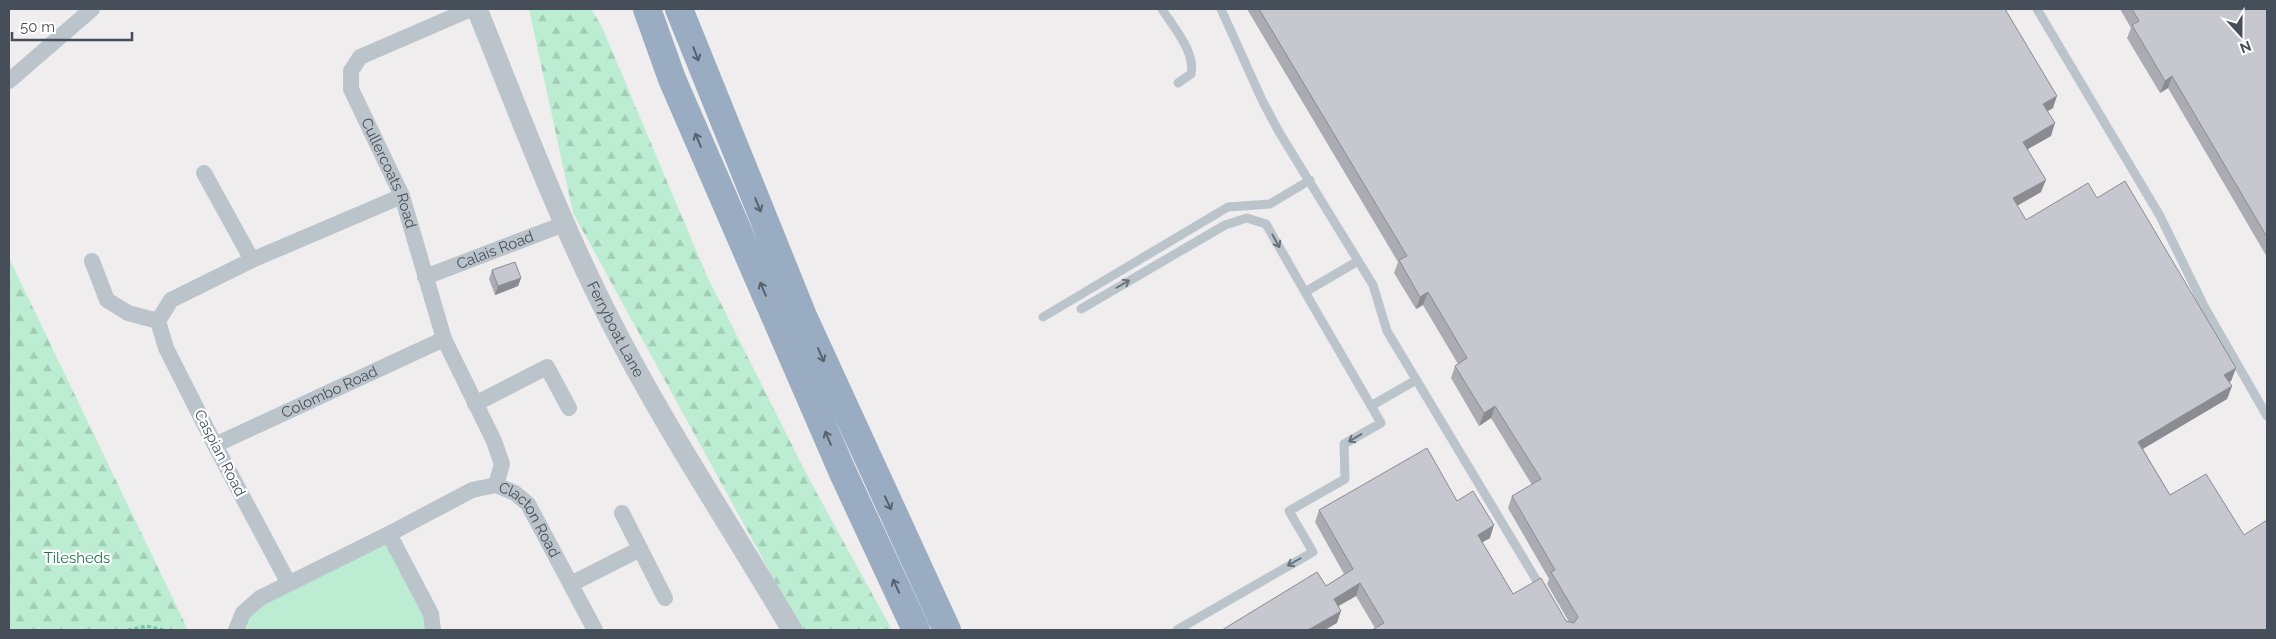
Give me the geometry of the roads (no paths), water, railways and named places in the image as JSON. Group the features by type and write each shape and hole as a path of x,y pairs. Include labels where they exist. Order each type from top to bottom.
{"highway":[{"path":"647,9 672,79 843,473 916,630"},
{"path":"679,9 803,316 947,630"}],"street":[{"path":"9,81 92,9"},
{"name":"Cullercoats Road","path":"471,9 360,57 351,71 351,89 402,196 444,339 494,441 502,464 496,485"},
{"name":"Ferryboat Lane","path":"476,9 564,224 638,375 790,629"},
{"path":"204,172 252,260"},
{"path":"92,261 107,300 128,313 158,321 171,300 252,260 402,196"},
{"name":"Calais Road","path":"426,277 564,224"},
{"name":"Caspian Road","path":"158,321 166,348 288,582"},
{"name":"Colombo Road","path":"215,445 444,339"},
{"path":"475,404 546,367 569,408"},
{"name":"Clacton Road","path":"236,630 243,613 260,598 288,582 389,534 472,490 496,485 515,493 528,504 595,630"},
{"path":"622,513 665,598"},
{"path":"389,534 431,614 433,630"},
{"path":"571,584 640,549"}],"lane":[{"path":"1162,9 1188,52 1193,66 1191,74 1178,83"},
{"path":"1221,9 1262,100 1373,285 1387,332 1547,596"},
{"path":"2037,9 2160,216 2205,308 2267,416"},
{"path":"1042,316 1228,207 1270,204 1310,180"},
{"path":"1082,309 1225,224 1247,218 1266,224 1372,406 1380,423 1344,444 1345,479 1289,512 1313,552 1177,630"},
{"path":"1305,292 1358,261"},
{"path":"1372,406 1416,380"}],"park label":[{"name":"Tilesheds","path":"77,558"}]}
